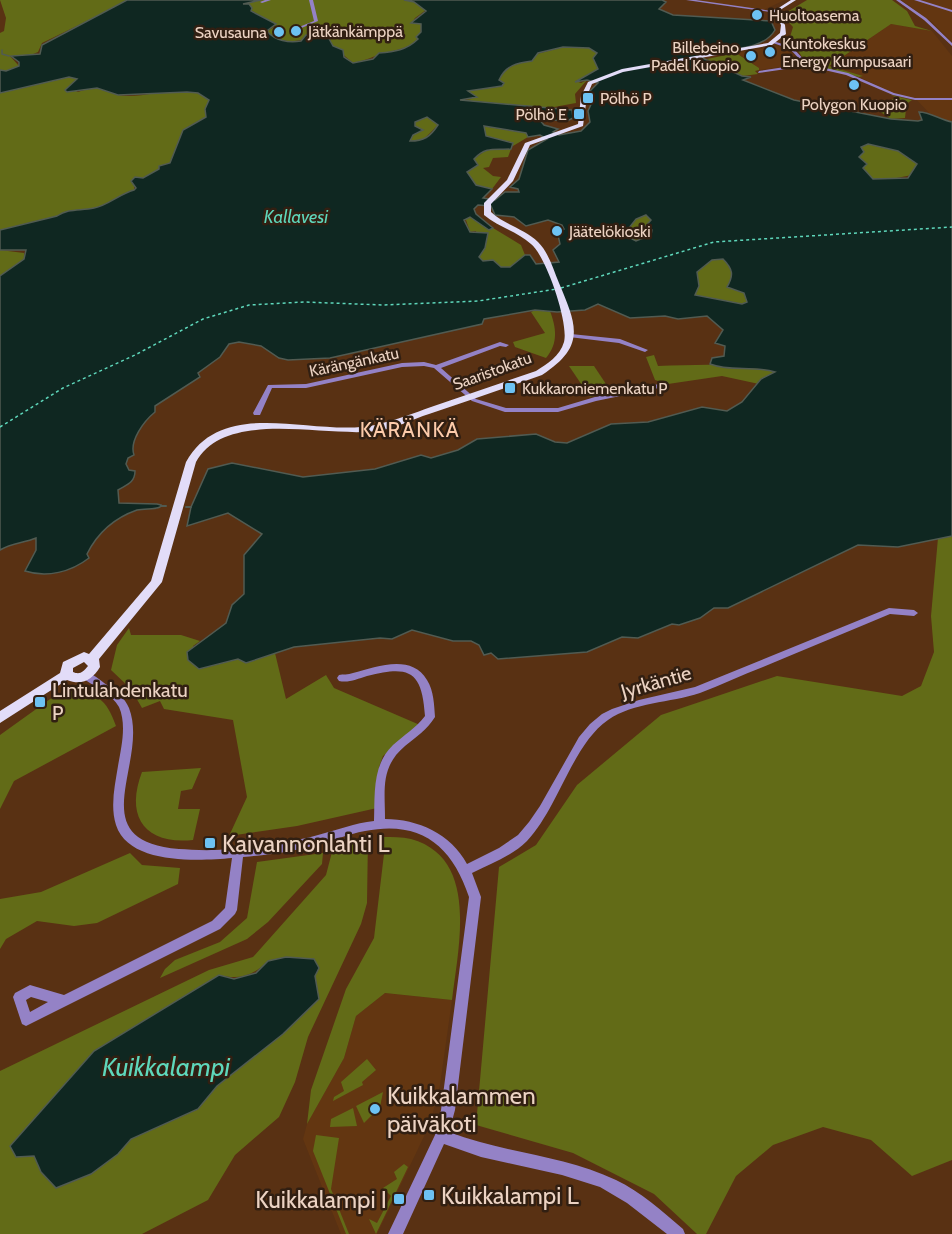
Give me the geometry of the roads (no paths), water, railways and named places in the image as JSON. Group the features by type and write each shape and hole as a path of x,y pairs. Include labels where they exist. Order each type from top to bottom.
{"main road":[{"path":"571,336 571,322 543,253 531,240 492,219 486,207 513,177 523,148 540,139 576,129 584,122 584,96 590,82 613,73 750,50 774,42 783,34 783,25 775,12 794,0"},
{"name":"Saaristokatu","path":"92,659 156,582 191,462 198,449 208,440 238,428 253,426 345,430 378,428 552,366 563,354 571,336"},
{"path":"84,657 92,659 94,667 87,676 77,679 66,675 67,665 74,659 84,657"},
{"path":"0,718 66,675"}],"street":[{"path":"262,2 269,0"},
{"path":"300,28 316,21 311,0"},
{"path":"688,0 775,12"},
{"path":"898,0 925,19 952,45"},
{"path":"916,0 952,11"},
{"path":"774,42 791,48 807,65"},
{"path":"759,72 807,65 847,74 903,97 952,99"},
{"path":"571,336 620,341 645,351"},
{"name":"Kärängänkatu","path":"257,412 270,386 317,384 402,365 436,367 500,344 506,345"},
{"path":"436,367 470,397 485,406 505,410 558,410 604,396 659,386"},
{"name":"Jyrkäntie","path":"466,870 521,840 553,794 583,740 604,718 645,702 669,699 697,690 883,613 896,610 914,613"},
{"path":"342,678 391,666 405,666 420,676 426,688 430,717 421,730 389,756 384,764 379,824"},
{"path":"87,676 110,692 124,710 129,734 117,803 120,823 138,844 168,853 238,851 306,843 379,824 421,830 439,839 461,860 474,897 473,921 454,1066 441,1136 395,1234"},
{"path":"65,1001 222,920 231,910 238,851"},
{"path":"441,1136 476,1150 603,1181 627,1195 678,1234"}],"water":[{"name":"Kallavesi","path":"127,0 261,0 243,4 249,4 251,11 276,24 267,31 274,37 282,41 296,42 301,41 306,35 327,35 333,46 343,50 344,57 353,63 373,59 379,53 405,48 418,39 416,37 421,32 421,24 411,23 426,11 414,2 404,0 662,0 666,2 659,9 673,15 771,21 775,30 760,43 698,56 742,76 751,77 743,80 794,100 891,119 918,121 922,120 919,112 923,112 952,122 952,536 898,547 858,545 728,608 714,608 700,618 679,625 672,624 638,638 622,637 587,652 498,659 491,653 484,655 479,645 471,641 453,641 412,630 392,639 380,638 294,647 246,663 238,659 199,669 188,660 187,652 226,623 232,605 244,594 244,555 262,534 228,513 187,526 191,507 208,469 232,463 303,477 375,469 421,455 431,458 458,450 477,439 536,434 555,442 567,443 611,424 648,422 702,407 727,411 742,402 761,379 775,372 726,368 710,364 712,358 724,356 725,346 715,343 723,330 707,316 678,319 665,316 630,318 598,304 585,310 557,312 535,310 484,319 482,324 330,358 288,360 279,358 261,346 239,342 229,344 220,357 198,373 200,377 155,406 155,412 142,426 136,438 134,455 128,458 126,464 129,470 135,471 135,475 130,483 118,490 119,503 157,504 161,505 160,507 137,510 121,517 96,539 87,554 89,558 74,567 50,574 25,571 36,550 36,538 0,550 0,276 24,259 26,250 0,250 0,230 57,216 61,213 99,207 134,190 136,188 131,181 135,177 143,178 159,169 159,166 170,163 183,130 206,117 205,109 209,100 198,93 187,92 118,95 97,88 67,92 65,90 77,79 69,77 0,93 0,70 6,71 19,66 19,62 11,56 40,54 42,45","holes":["563,47 589,48 597,53 593,58 598,69 575,82 587,80 598,83 588,93 593,100 588,111 590,122 581,131 559,135 553,132 558,129 544,125 539,119 567,121 573,118 572,110 460,100 477,97 468,91 502,86 504,83 499,80 505,71 517,64 532,61 538,53","427,117 438,125 426,138 410,141 413,135 423,130 415,126 415,122","484,126 526,133 528,137 540,135 547,139 528,150 519,179 510,187 518,189 519,192 505,192 495,200 483,198 492,189 476,185 467,172 478,165 474,159 487,150 511,149 513,143 486,136","868,144 898,151 917,164 908,178 873,179 863,168 867,164 859,157 864,152 861,147","478,205 491,206 495,215 514,217 526,226 548,220 562,225 564,229 558,235 560,244 553,250 559,262 536,264 530,255 525,255 510,267 501,267 493,260 483,261 479,257 485,248 488,233 470,232 464,220 470,217 489,230 493,228 476,214 474,209","646,215 651,220 645,227 652,230 651,235 636,241 632,239 629,228 636,219","723,259 731,272 731,279 727,287 744,293 747,302 742,304 695,295 699,286 697,272 712,260"]},
{"name":"Kuikkalampi","path":"286,957 314,959 319,968 315,976 319,999 283,1034 217,1086 198,1109 131,1139 118,1154 91,1174 56,1188 41,1172 34,1156 16,1157 10,1146 94,1051 219,975 234,979 256,973 268,961"}],"waterway":[{"path":"2,50 2,54 9,56"},
{"path":"161,506 166,506"},
{"path":"186,507 191,507"}],"place":[{"name":"Huoltoasema","path":"757,15"},
{"name":"Jätkänkämppä","path":"296,31"},
{"name":"Savusauna","path":"279,32"},
{"name":"Kuntokeskus Energy Kumpusaari","path":"770,52"},
{"name":"Billebeino Padel Kuopio","path":"751,56"},
{"name":"Polygon Kuopio","path":"854,85"},
{"name":"Pölhö P","path":"588,98"},
{"name":"Pölhö E","path":"579,114"},
{"name":"Jäätelökioski","path":"557,231"},
{"name":"Kukkaroniemenkatu P","path":"510,388"},
{"name":"Lintulahdenkatu P","path":"40,702"},
{"name":"Kaivannonlahti L","path":"210,843"},
{"name":"Kuikkalammen päiväkoti","path":"375,1109"},
{"name":"Kuikkalampi L","path":"429,1195"},
{"name":"Kuikkalampi I","path":"399,1199"}],"district":[{"name":"KÄRÄNKÄ","path":"410,429"}]}
